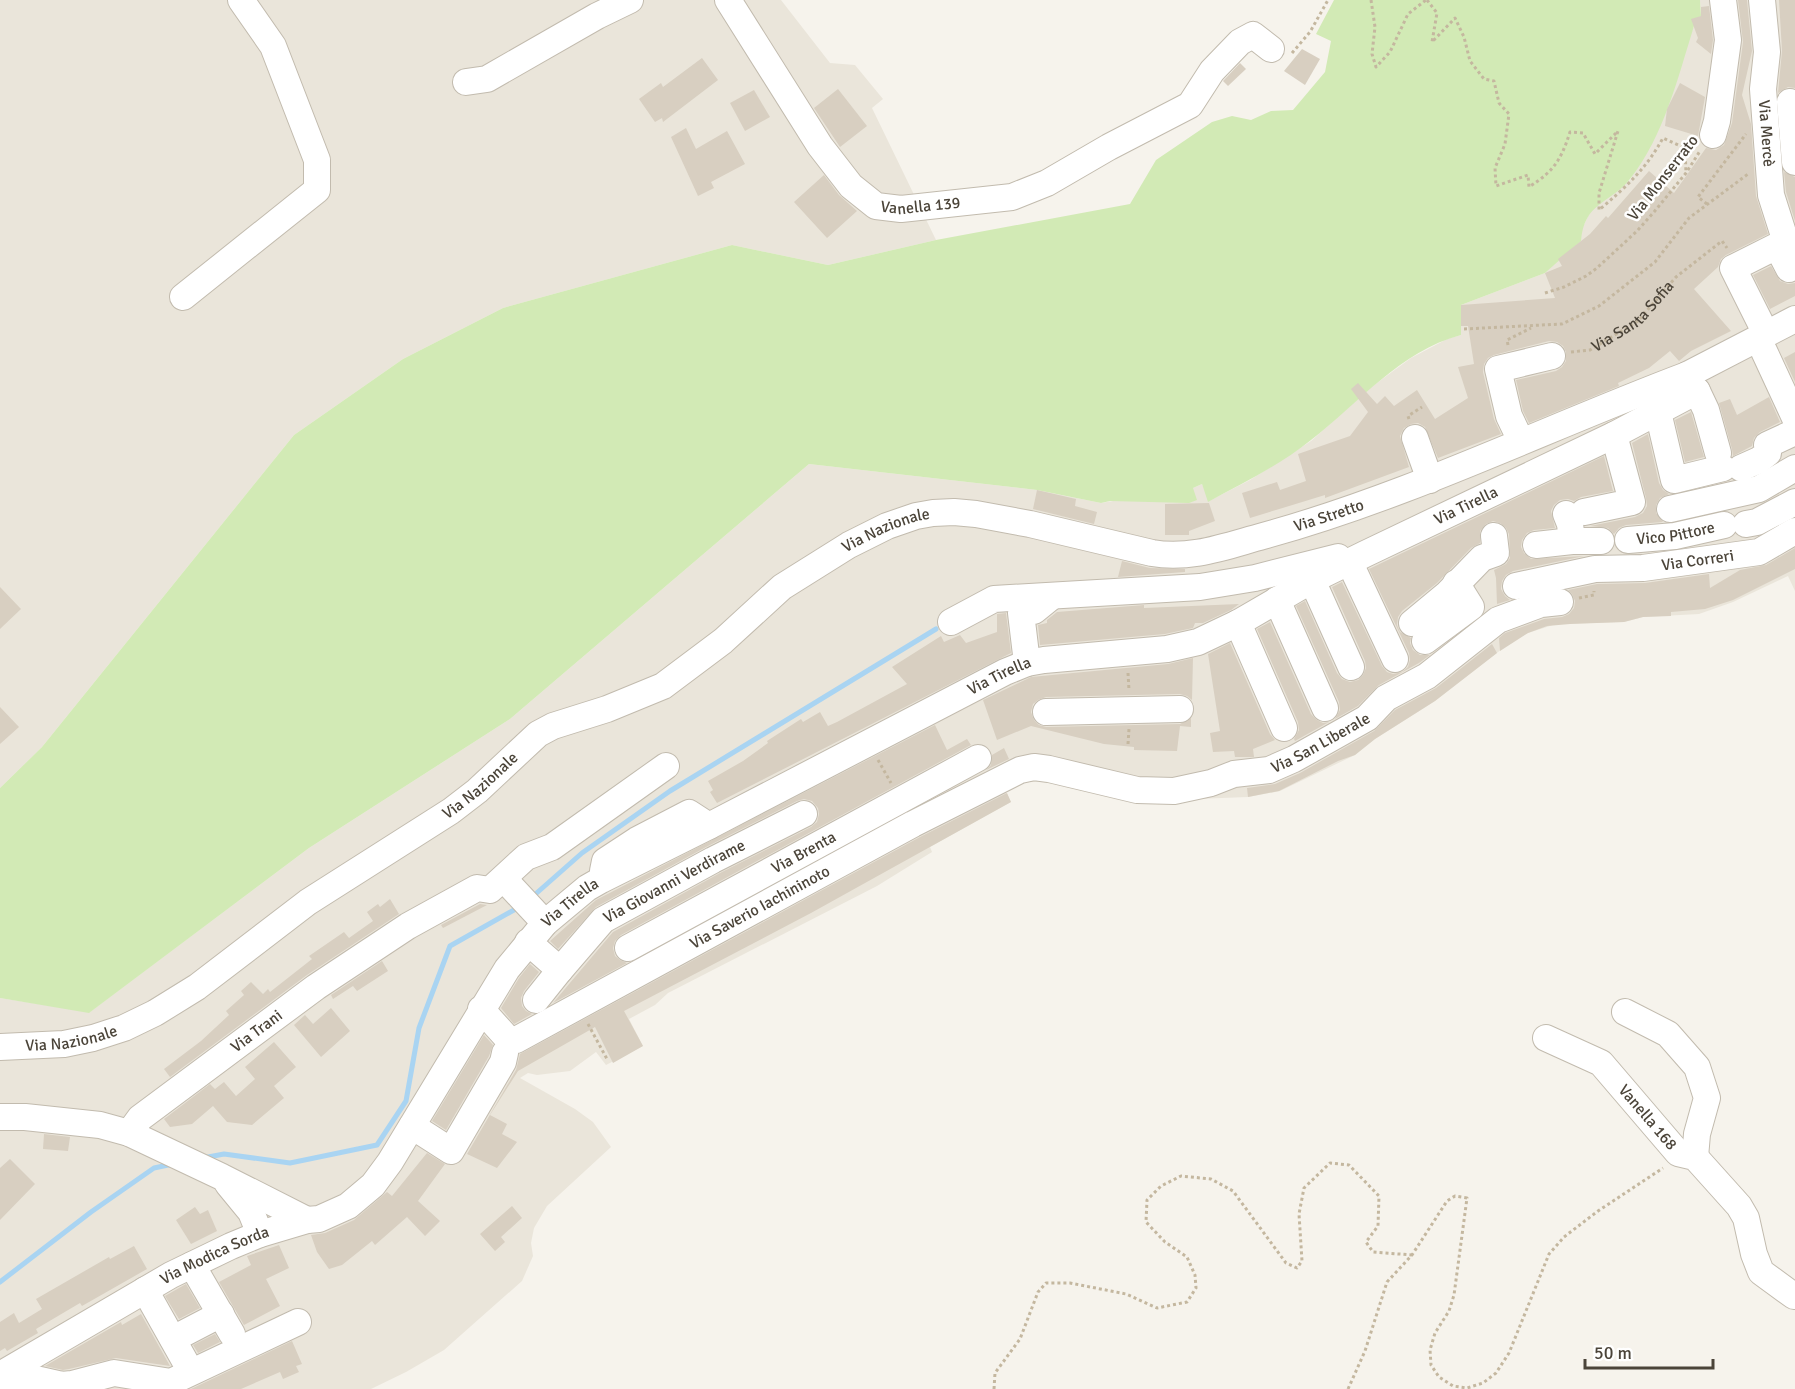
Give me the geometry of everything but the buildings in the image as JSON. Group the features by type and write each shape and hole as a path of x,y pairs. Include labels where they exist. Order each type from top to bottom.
{"street":[{"path":"183,297 317,190 317,160 273,46 241,0"},
{"path":"466,82 488,80 597,16 630,0"},
{"name":"Vanella 139","path":"728,0 820,146 851,186 876,206 901,210 1012,197 1047,183 1190,105 1212,71 1240,42 1253,35 1272,49"},
{"path":"1713,135 1728,40 1723,0"},
{"path":"1750,89 1753,60 1751,0"},
{"name":"Via Mercè","path":"1762,0 1767,52 1762,89 1771,195 1795,280"},
{"path":"1790,102 1795,162"},
{"path":"1786,254 1739,264 1733,268 1795,418"},
{"path":"1767,350 1795,319"},
{"path":"1727,463 1706,410 1692,383 1795,335"},
{"path":"1521,441 1509,416 1498,369 1552,356"},
{"name":"Via Stretto","path":"954,512 1030,524 1172,556 1214,549 1292,528 1430,480 1625,398 1692,383"},
{"name":"Via Tirella","path":"704,829 966,691 1027,663 1167,649 1198,642 1238,623 1357,557 1614,435 1663,406 1692,383"},
{"path":"1625,398 1663,406 1674,480 1727,463 1759,460 1768,453 1767,445 1795,432"},
{"path":"1572,541 1570,524 1575,513 1632,502 1614,435"},
{"path":"1415,438 1430,480"},
{"path":"1670,509 1759,489 1795,468"},
{"name":"Vico Pittore","path":"1628,540 1675,536 1757,522 1795,502"},
{"name":"Via Nazionale","path":"0,1047 64,1044 93,1038 124,1028 155,1013 197,987 299,909 452,811 538,734 663,686 723,642 782,587 849,545 886,526 916,516 954,512"},
{"path":"1419,632 1472,607 1456,583 1482,558 1496,553 1494,536"},
{"name":"Via Correri","path":"1516,586 1595,569 1643,568 1759,552 1794,537"},
{"path":"1536,545 1601,541"},
{"path":"951,622 994,599 1200,587 1255,578 1325,559 1357,557 1395,659"},
{"path":"1312,580 1352,667"},
{"path":"1027,663 1021,613 1034,610 1053,595"},
{"path":"1277,600 1325,708"},
{"name":"Via San Liberale","path":"1049,769 1137,789 1174,791 1211,783 1234,774 1269,770 1294,759 1367,718 1386,698 1427,676 1498,620 1541,604 1560,602"},
{"path":"1238,623 1284,728"},
{"path":"1046,712 1180,709"},
{"name":"Via Brenta","path":"628,948 978,758"},
{"path":"525,902 526,857 552,847 666,766"},
{"name":"Via Saverio Iachininoto","path":"481,1009 508,1039 516,1040 1000,778 1034,767 1049,769"},
{"path":"603,920 594,884 605,861 637,840 689,813 704,829 712,860"},
{"name":"Via Giovanni Verdirame","path":"537,1000 603,920 712,860 804,814"},
{"name":"Via Tirella","path":"412,1126 481,1009 528,942 525,902 594,884"},
{"name":"Via Trani","path":"129,1133 140,1118 316,987 408,926 477,888 525,902"},
{"path":"528,942 560,970"},
{"path":"1625,1012 1668,1034 1697,1067 1707,1098 1697,1134 1695,1157"},
{"name":"Vanella 168","path":"1546,1038 1601,1063 1678,1153 1695,1157 1739,1206 1746,1218 1754,1254 1761,1272 1795,1297"},
{"path":"412,1126 451,1151 503,1062 505,1053"},
{"path":"0,1117 25,1117 100,1125 129,1133 307,1220"},
{"name":"Via Modica Sorda","path":"0,1375 192,1265 260,1234 307,1220 319,1219 358,1199 373,1185 412,1126"},
{"path":"222,1177 251,1212 260,1234"},
{"path":"173,1339 226,1324 192,1265"},
{"path":"145,1290 186,1363"},
{"path":"0,1389 31,1378 62,1384 117,1381 171,1382 298,1322"}],"path":[{"path":"1272,49 1286,58 1310,32 1328,0"},
{"path":"1371,0 1375,27 1372,54 1376,67 1390,52 1408,14 1426,0 1437,12 1432,42 1455,18 1464,37 1470,61 1484,79 1494,81 1499,104 1509,114 1505,144 1495,168 1496,186 1528,175 1529,188 1548,175 1562,157 1570,132 1583,133 1595,154 1618,131 1599,193 1599,210 1631,182 1653,157 1663,138 1685,148 1686,173"},
{"path":"1707,204 1698,196 1750,130"},
{"name":"Via Monserrato","path":"1545,293 1564,287 1598,268 1637,231 1686,173 1695,156 1713,135"},
{"path":"1464,330 1562,324 1599,306 1655,262 1689,218 1752,171"},
{"name":"Via Santa Sofia","path":"1552,356 1590,350 1638,321 1676,277 1722,241 1739,264"},
{"path":"994,1389 995,1373 1020,1339 1038,1292 1046,1283 1071,1283 1126,1294 1157,1308 1187,1302 1196,1288 1195,1275 1187,1257 1165,1242 1146,1222 1147,1200 1161,1186 1181,1176 1211,1179 1233,1191 1286,1263 1297,1268 1302,1261 1299,1214 1304,1188 1330,1163 1349,1165 1379,1196 1378,1226 1366,1242 1372,1252 1412,1255"},
{"path":"1348,1389 1365,1351 1387,1282 1412,1255 1446,1201 1455,1196 1467,1198 1454,1295 1449,1311 1435,1333 1430,1350 1431,1365 1439,1377 1453,1386 1466,1388 1483,1383 1496,1373 1509,1353 1550,1254 1564,1237 1668,1164"}],"shaded area":[{"path":"0,0 781,0 830,63 855,65 883,99 872,108 936,240 828,265 732,245 503,308 403,359 294,435 42,747 0,788"},
{"path":"1700,0 1795,0 1795,591 1788,576 1733,602 1699,614 1643,617 1624,622 1556,624 1528,633 1511,642 1435,701 1375,739 1355,755 1280,791 1248,797 1170,800 1056,780 1002,784 1011,802 930,847 932,852 877,886 668,993 655,1005 629,1019 643,1046 606,1065 596,1052 570,1071 537,1075 528,1073 520,1078 575,1109 593,1122 611,1147 547,1206 534,1228 531,1243 533,1256 522,1281 444,1350 371,1389 0,1389 0,998 90,1012 309,848 510,719 809,464 1037,490 1101,503 1193,488 1202,484 1209,501 1250,480 1311,441 1370,388 1411,358 1447,339 1461,335 1461,305 1545,273 1582,229 1591,210 1630,180 1694,26 1701,16"}],"green space":[{"path":"1334,0 1700,0 1701,16 1694,26 1669,106 1652,144 1630,179 1587,218 1581,241 1545,273 1461,305 1461,335 1439,343 1399,365 1329,426 1287,458 1208,502 1202,484 1193,488 1197,500 1189,503 1110,501 1101,503 1037,490 809,464 510,719 309,848 89,1013 0,998 0,788 42,747 294,435 403,359 503,308 732,245 828,265 936,240 1130,204 1156,160 1212,122 1232,116 1251,120 1271,111 1293,110 1325,72 1331,41 1316,34"}],"waterway":[{"path":"531,898 582,853 670,791 936,629"},
{"path":"203,1158 224,1154 290,1163 377,1145 406,1101 419,1028 450,946 521,906"},
{"path":"0,1282 91,1212 154,1168 173,1164"}]}
